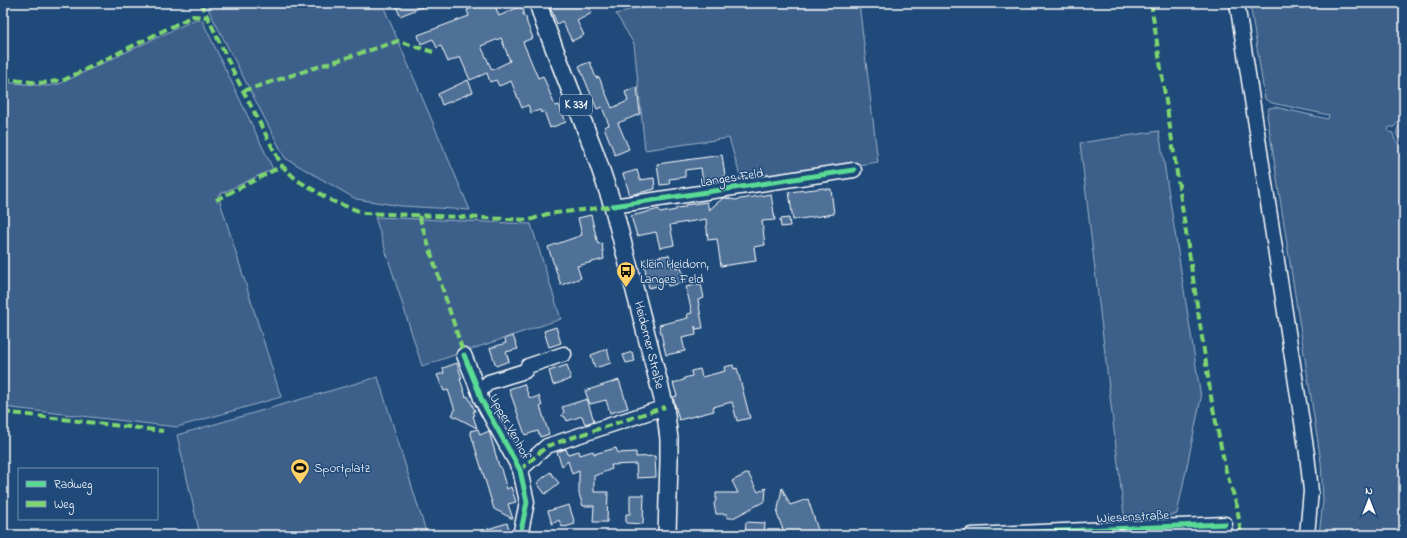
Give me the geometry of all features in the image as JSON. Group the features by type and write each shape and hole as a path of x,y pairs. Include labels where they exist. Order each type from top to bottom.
{"main road":[{"name":"Heidorner Straße","path":"538,3 595,153 613,206 665,407 669,439 667,535"}],"street":[{"path":"1237,3 1307,454 1311,492 1306,535"},
{"name":"Langes Feld","path":"613,206 854,170"},
{"path":"479,392 489,382 525,371 528,366 564,354"},
{"name":"Upper Venhof","path":"464,355 481,399 520,470 527,502 521,531 522,535"},
{"name":"Upper Venhof","path":"520,470 547,446 665,407"},
{"name":"Wiesenstraße","path":"971,535 1225,524"}],"shaded area":[{"path":"205,3 382,3 470,210 401,206 356,199 285,158"},
{"path":"651,3 859,3 878,162 742,183 729,138 645,150 634,44 616,14"},
{"path":"1250,3 1404,3 1404,119 1398,122 1394,127 1390,127 1388,129 1389,132 1393,133 1396,141 1404,146 1404,535 1319,535 1323,501 1321,462 1267,115 1269,108 1275,107 1328,119 1329,115 1272,103 1265,99"},
{"path":"196,19 202,20 273,169 218,195 281,397 177,427 3,407 3,82 47,86 59,84"},
{"path":"1404,123 1404,142 1398,138 1397,132 1398,127"},
{"path":"1159,131 1201,398 1177,514 1125,523 1080,143"},
{"path":"375,217 531,224 561,319 422,366"},
{"name":"Sportplatz","path":"378,377 427,535 200,535 177,435"}],"building":[{"path":"395,3 432,3 400,16"},
{"path":"487,3 494,3 499,16 519,7 524,10 523,15 526,17 533,38 523,42 538,78 543,76 555,106 559,105 566,122 550,128 544,111 541,113 540,110 531,113 528,105 522,108 511,81 499,86 496,80 490,82 487,73 470,80 460,57 448,62 441,46 437,48 433,39 421,44 418,35 469,16 467,10","holes":["501,38 510,61 492,70 481,46"]},
{"path":"558,3 587,3 592,13 577,21 584,35 572,41 562,21 557,24 550,7"},
{"path":"590,62 596,78 599,77 612,108 628,101 625,92 637,87 640,114 618,123 629,149 615,155 604,127 609,125 602,107 597,109 579,66"},
{"path":"468,80 473,92 442,105 438,94"},
{"path":"722,155 725,176 721,177 721,180 703,183 701,168 685,170 685,177 669,179 670,184 660,185 657,164"},
{"path":"637,170 640,180 654,178 655,189 630,195 623,174"},
{"path":"824,188 831,189 834,214 793,220 789,192"},
{"path":"771,194 775,220 762,221 765,245 754,247 756,261 721,266 717,239 708,240 706,219 670,225 674,245 660,248 656,232 637,236 631,216 659,209 660,213 676,210 676,208 685,207 685,205 707,202 709,210 723,198 735,200"},
{"path":"591,215 598,244 602,243 604,259 577,266 581,278 561,285 548,247 582,235 578,218"},
{"path":"789,218 790,226 781,227 780,219"},
{"path":"669,255 672,267 681,267 685,282 668,286 667,283 649,288 643,259"},
{"path":"701,284 704,298 698,300 703,328 696,329 695,326 696,335 682,338 685,351 666,355 659,325 688,318 687,314 692,313 686,287"},
{"path":"556,327 561,343 549,347 544,331"},
{"path":"513,336 518,349 506,352 509,361 496,366 490,348 506,343 505,339"},
{"path":"607,349 611,363 595,368 591,355"},
{"path":"632,352 635,361 626,363 623,355"},
{"path":"457,363 466,397 468,396 475,411 473,412 475,415 473,416 477,428 452,415 455,410 448,390 444,391 437,375 444,373 443,368"},
{"path":"567,365 571,379 553,385 549,371"},
{"path":"733,365 734,369 737,368 750,418 737,421 732,402 713,407 714,411 679,420 673,397 677,396 673,383 692,376 691,371 700,369 702,377 725,371 724,367"},
{"path":"619,380 628,408 610,413 606,400 590,404 585,391"},
{"path":"524,384 530,399 539,396 542,406 540,406 549,434 540,437 538,431 525,435 509,389"},
{"path":"587,399 594,421 585,424 582,416 567,421 565,417 561,415 564,412 562,407"},
{"path":"478,429 480,435 489,431 507,489 511,487 516,502 508,504 513,519 494,509 470,431"},
{"path":"616,448 618,453 636,452 636,457 655,456 656,477 637,478 636,464 611,465 612,469 594,476 594,492 608,492 607,522 593,522 594,506 583,506 579,494 579,471 572,474 568,461 562,466 557,452 566,449 568,454 579,451 580,455 593,451 594,454"},
{"path":"550,472 559,483 545,494 537,483"},
{"path":"748,473 758,492 766,488 765,501 733,518 727,518 727,514 716,514 714,504 716,500 716,493 738,493 732,481"},
{"path":"782,488 790,505 808,499 818,530 804,535 785,535 777,514"},
{"path":"630,495 644,495 643,524 626,523 626,514 630,514"},
{"path":"569,505 575,524 562,527 559,520 552,524 548,511"},
{"path":"746,522 765,523 764,535 745,535"},
{"path":"507,523 511,535 475,535 475,533"}],"marked path":[{"path":"201,3 235,75 282,166 297,180 332,201 364,213 530,220 547,214 617,206"},
{"path":"1151,3 1212,403 1226,471 1237,506 1241,535"},
{"path":"3,79 43,83 64,80 193,16 208,17"},
{"path":"243,91 398,41 433,52"},
{"path":"216,200 282,166"},
{"path":"419,216 465,358"},
{"path":"520,470 547,446 665,407"},
{"path":"3,412 163,431"}],"cycle path":[{"path":"613,206 854,170"},
{"path":"464,355 481,399 520,470 527,502 521,531 522,535"},
{"path":"971,535 1225,524"}],"place":[{"name":"Klein Heidorn, Langes Feld","path":"626,288"},
{"name":"Sportplatz","path":"300,485"}]}
